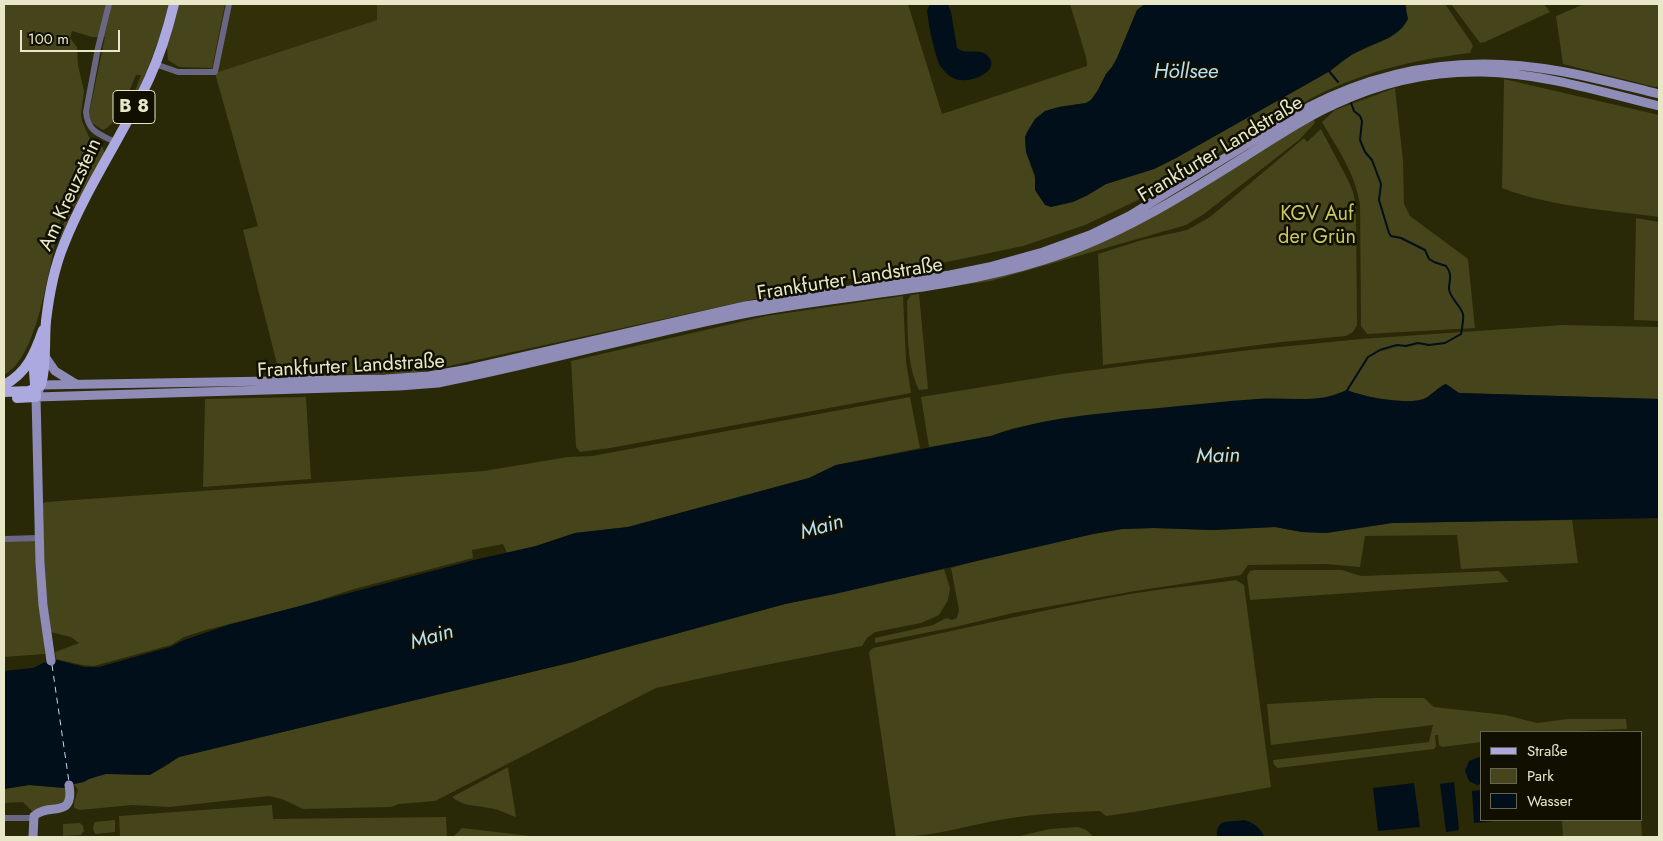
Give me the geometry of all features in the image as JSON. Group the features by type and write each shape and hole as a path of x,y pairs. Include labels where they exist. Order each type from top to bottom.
{"main road":[{"name":"Am Kreuzstein","path":"46,358 46,322 54,275 64,245 76,216 155,64 174,4"},
{"name":"Frankfurter Landstraße","path":"4,398 76,384 375,379 429,376 469,369 745,306 950,275 989,267 1044,252 1090,235 1145,208 1329,97 1376,79 1422,68 1463,64 1524,66 1576,74 1657,92"},
{"name":"Frankfurter Landstraße","path":"4,386 37,392 399,386 438,383 748,313 990,275 1046,260 1128,227 1314,114 1383,85 1420,77 1480,72 1512,74 1659,106"},
{"name":"Am Kreuzstein","path":"4,386 14,380 24,370 36,350 46,322"},
{"path":"36,350 42,595 51,661"},
{"path":"46,358 55,370 76,384"},
{"name":"B 8","path":"37,392 45,370 46,358"},
{"path":"4,392 37,392"},
{"path":"33,837 35,814 60,810 65,806 71,796 69,785"}],"street":[{"path":"109,4 98,48 86,120 94,131 115,142"},
{"path":"155,64 178,72 215,72 229,4"},
{"path":"4,539 40,538"},
{"path":"4,818 34,818"}],"shaded area":[{"path":"225,4 377,4 377,20 215,73 212,68"}],"green space":[{"path":"4,4 225,4 212,68 179,67 168,60 167,47 157,44 145,76 123,120 120,122 130,104 141,75 136,75 119,114 109,127 103,130 92,123 89,114 105,37 92,37 72,31 70,38 77,47 78,65 84,91 82,121 90,139 96,142 98,148 63,212 36,325 27,347 17,364 4,375"},
{"path":"377,4 908,4 942,114 1087,66 1070,4 1145,4 1137,10 1117,58 1091,100 1086,103 1045,111 1025,137 1026,152 1036,181 1035,190 1039,195 1086,196 1106,184 1154,169 1176,158 1330,71 1351,55 1391,37 1407,8 1405,4 1445,4 1473,46 1470,53 1428,59 1388,68 1349,81 1310,99 1136,201 1085,225 1023,246 947,262 858,277 426,371 280,376 243,230 258,226 215,73 377,20"},
{"path":"1451,4 1544,4 1550,12 1480,43"},
{"path":"1584,4 1659,4 1659,86 1655,87 1563,64 1556,16"},
{"path":"1504,79 1659,115 1659,217 1560,204 1502,188"},
{"path":"1395,88 1403,160 1404,204 1410,216 1468,259 1475,328 1367,334 1361,326 1360,205 1358,193 1340,152 1322,122 1335,110"},
{"path":"1311,119 1315,121 1314,124 1299,140 1204,214 1186,225 991,281 919,291 1100,242"},
{"name":"KGV Auf der Grün","path":"1321,129 1349,182 1356,206 1357,325 1353,332 1346,336 1282,342 1103,365 1098,254 1142,240 1187,230 1210,217 1304,138 1307,142"},
{"path":"102,146 105,153 72,211 59,243 67,211"},
{"path":"1636,218 1659,222 1659,321 1634,320"},
{"path":"919,294 928,389 919,390 910,358 907,301 911,295"},
{"path":"903,296 906,361 911,393 610,448 580,452 576,447 571,361 766,316"},
{"path":"1563,325 1659,327 1659,399 1459,393 1446,384 1426,398 1398,401 1375,398 1347,390 1323,399 1258,399 1014,428 991,436 929,447 921,397 1062,374 1249,350 1361,339"},
{"path":"306,397 311,479 203,487 205,399"},
{"path":"910,397 920,448 836,465 809,478 628,527 575,533 507,553 503,544 472,550 473,558 206,630 184,637 171,645 94,666 56,659 55,652 79,643 71,637 51,632 45,585 42,504 46,502 484,471 568,457 592,456"},
{"path":"1572,520 1578,563 1461,569 1457,535 1365,536 1360,567 1326,564 1248,565 1241,575 1135,591 1013,613 875,643 875,638 933,625 946,618 952,620 957,618 959,610 951,568 993,556 1093,534 1122,529 1213,530 1275,527 1302,532 1326,533 1392,523"},
{"path":"36,535 45,654 4,657 4,537"},
{"path":"944,569 950,588 948,600 939,615 921,623 875,632 867,638 862,646 656,688 435,801 399,804 391,807 303,809 282,799 269,796 170,807 132,805 80,810 74,808 78,790 74,784 97,776 150,773 163,768 179,757 573,662 785,604"},
{"path":"1342,570 1361,576 1499,571 1509,582 1250,600 1247,576 1250,571"},
{"path":"1236,580 1244,585 1271,787 1106,816 1100,811 1040,815 1005,819 924,835 896,837 869,652 873,648 1098,600"},
{"path":"1376,698 1424,698 1434,707 1505,715 1537,723 1568,719 1626,719 1627,729 1480,731 1480,742 1442,747 1439,745 1438,735 1435,735 1436,746 1434,749 1278,768 1274,765 1273,760 1429,742 1433,725 1271,745 1267,704"},
{"path":"508,767 516,817 492,808 462,803 452,797"},
{"path":"29,785 66,788 65,800 33,812 23,802 4,803 4,789"},
{"path":"272,805 273,819 446,817 447,837 120,837 119,816"},
{"path":"115,820 115,832 95,834 93,826 95,822"},
{"path":"1562,821 1641,821 1642,837 1563,837"},
{"path":"80,823 84,831 81,835 63,836 63,824"},
{"path":"1077,827 1086,830 1093,837 1015,837 1050,829"},
{"path":"462,828 539,837 453,837"}],"water":[{"path":"930,4 948,4 957,48 987,55 991,61 991,66 982,75 967,80 959,80 951,77 943,70 939,64 930,31 927,10"},
{"name":"Höllsee","path":"1145,4 1405,4 1408,19 1404,26 1393,35 1355,53 1330,71 1176,158 1154,169 1106,184 1073,202 1051,207 1045,205 1035,190 1035,175 1026,152 1025,137 1027,132 1035,119 1045,111 1086,103 1091,100 1117,58 1137,10"},
{"name":"Main","path":"1446,384 1459,393 1659,399 1659,518 1392,523 1326,533 1302,532 1275,527 1213,530 1122,529 785,604 573,662 179,757 150,775 106,774 69,785 65,788 29,785 4,789 4,671 33,668 43,663 57,660 84,667 99,667 170,647 184,640 228,625 474,560 536,546 575,533 628,527 809,478 836,465 991,436 1032,424 1095,414 1233,401 1326,397 1347,390 1386,400 1409,401 1426,398"},
{"path":"1480,757 1480,784 1469,781 1465,771 1469,761"},
{"path":"1454,782 1459,830 1446,832 1440,784"},
{"path":"1414,783 1420,827 1378,831 1373,788"},
{"path":"1480,790 1480,821 1495,821 1474,823 1472,791"},
{"path":"1244,820 1256,826 1264,837 1217,837 1219,826 1224,822"}],"waterway":[{"path":"1329,71 1338,82"},
{"path":"1346,392 1368,357 1380,350 1397,345 1445,343 1461,334 1463,318 1462,311 1449,289 1450,275 1446,266 1429,259 1425,250 1401,238 1391,236 1389,233 1379,200 1381,184 1372,160 1365,152 1360,140 1362,121 1360,116 1354,111 1351,103"}],"ferry route":[{"path":"52,665 69,782"}]}
